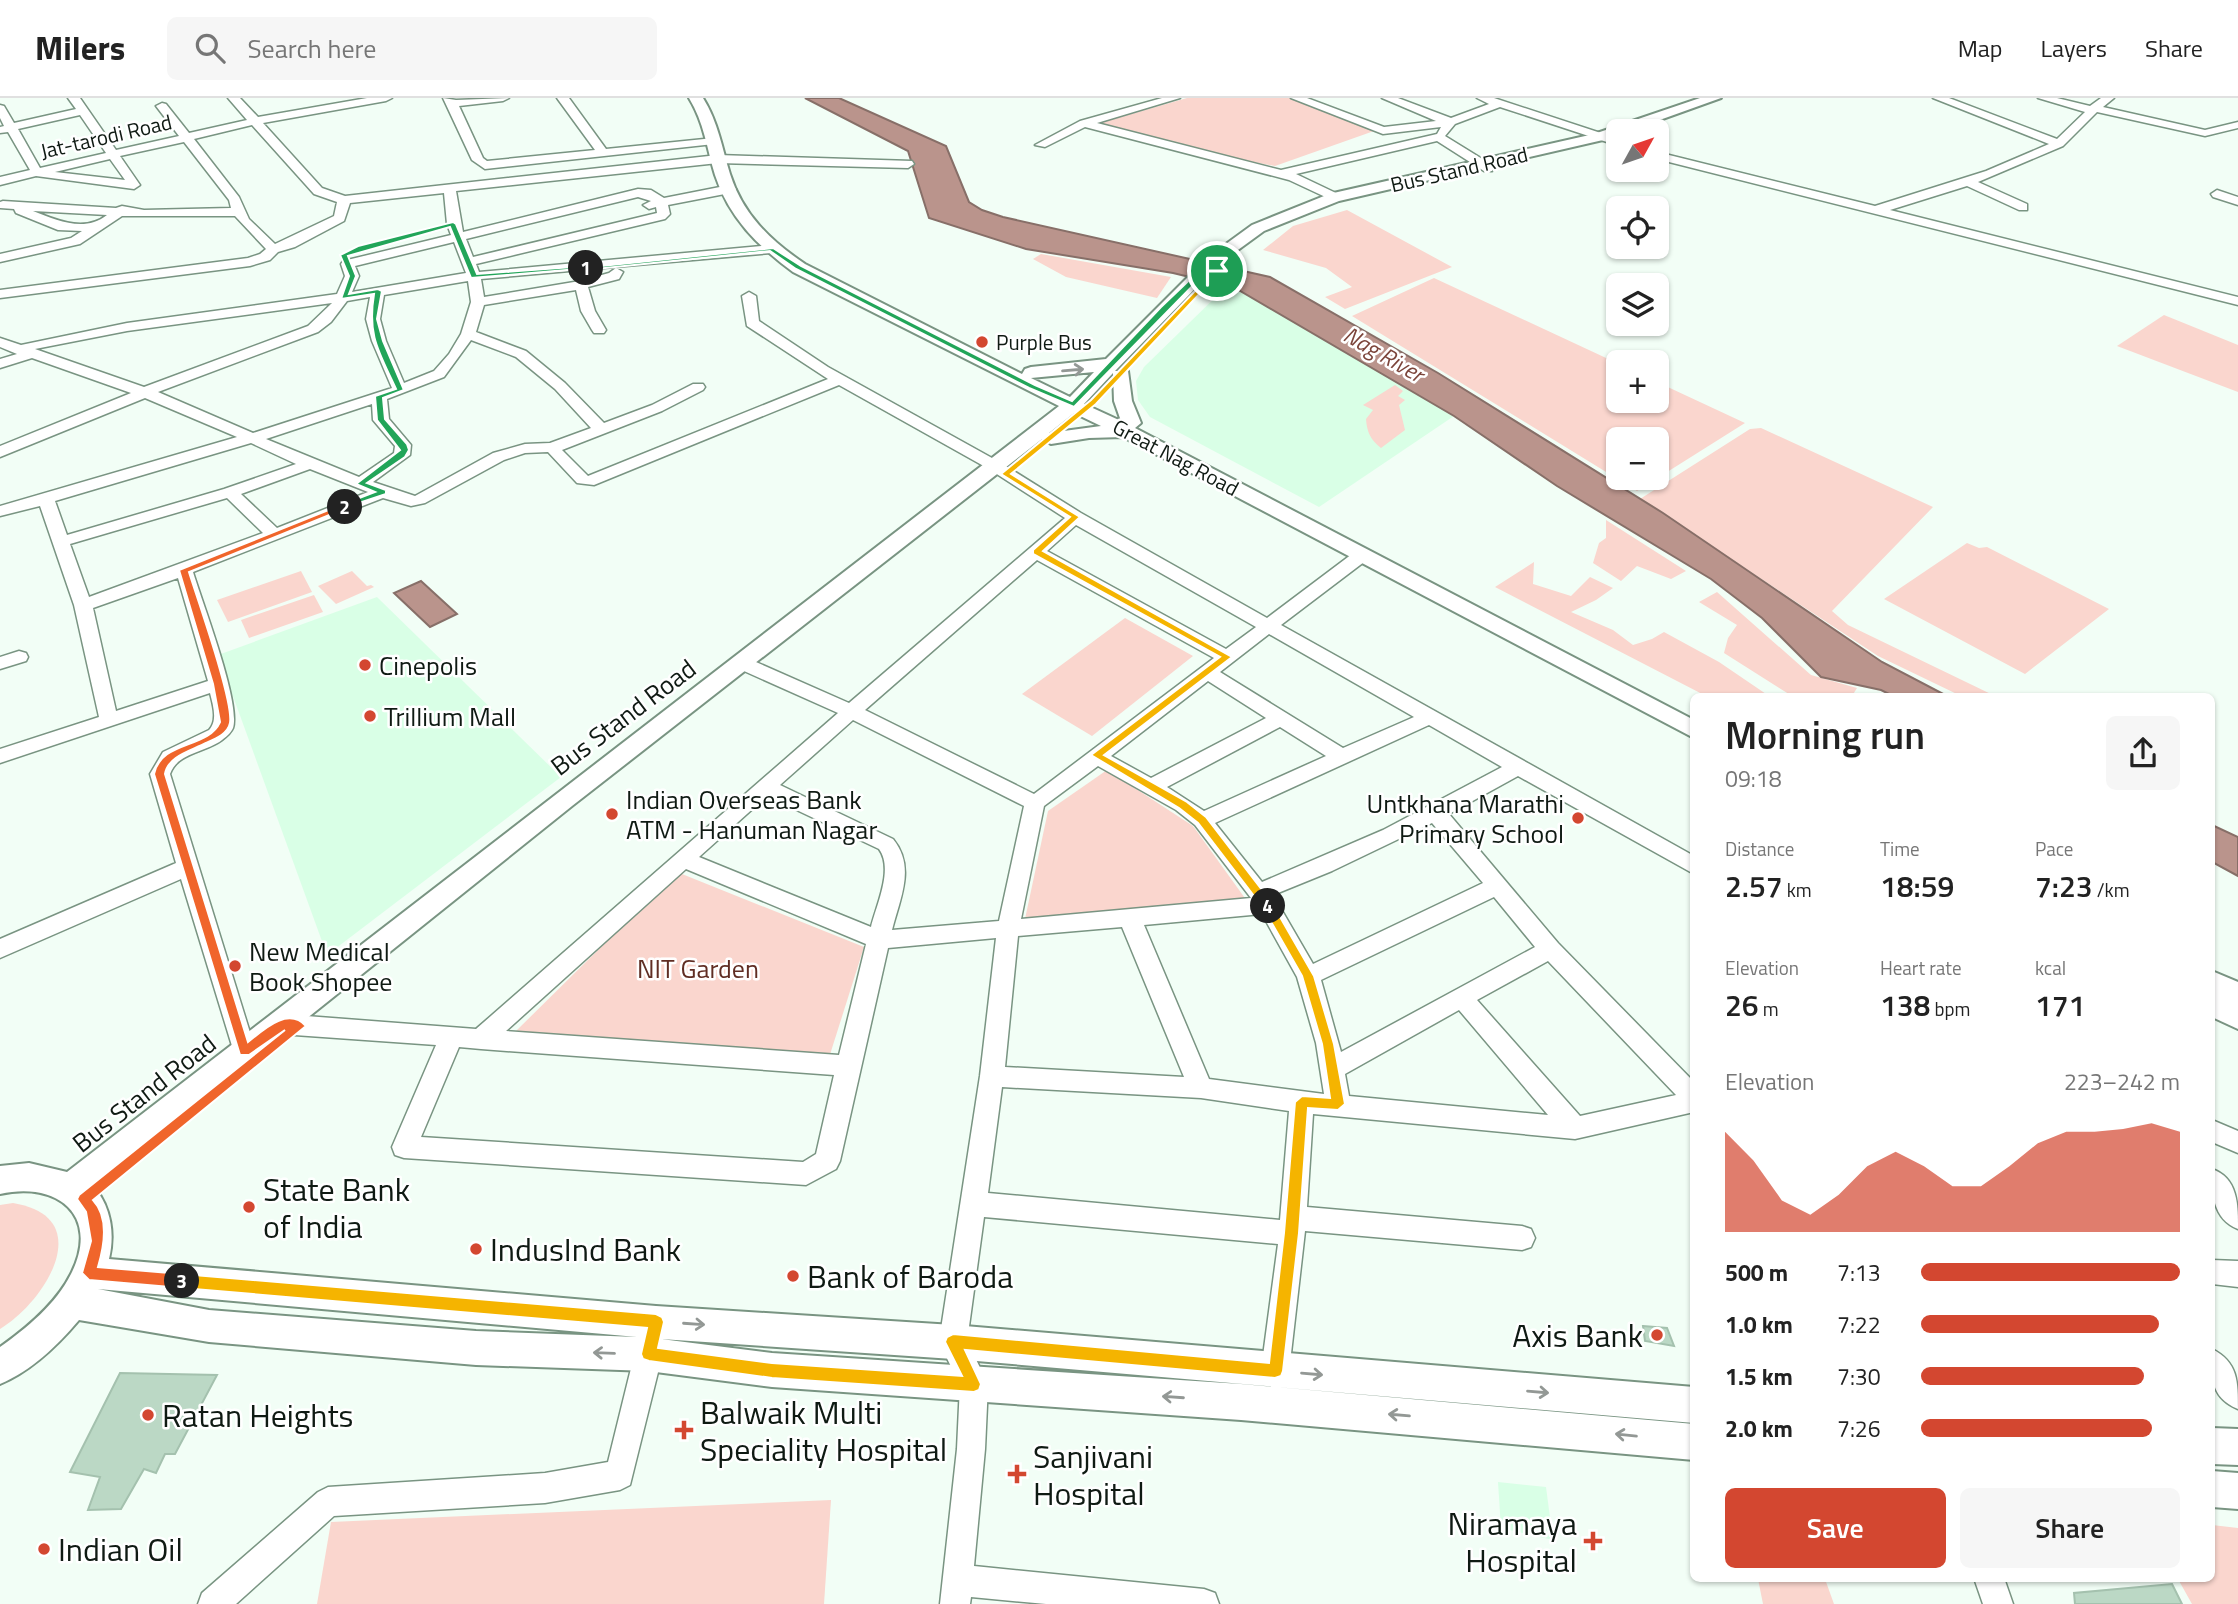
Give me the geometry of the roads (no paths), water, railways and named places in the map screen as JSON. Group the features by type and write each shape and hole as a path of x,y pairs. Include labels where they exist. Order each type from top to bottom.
{"main road":[{"name":"Great Nag Road","path":"696,98 710,118 742,221 771,249 799,268 1036,408 1083,403 1690,712"},
{"name":"Great Nag Road","path":"709,98 720,113 723,158 746,190 767,232 789,249 916,317 1036,408"},
{"path":"1661,119 1714,98"},
{"path":"1670,120 1734,98"},
{"path":"1211,270 1280,224 1349,199 1606,140"},
{"name":"Bus Stand Road","path":"78,1193 244,1052 289,1025 534,845 750,667 1000,470 1036,408 1083,403 1118,369 1164,308 1258,228 1334,197 1485,166"},
{"path":"1118,369 1131,428 1089,432 1036,408 1118,369"},
{"name":"Great Nag Road","path":"1131,428 1362,555 1690,728"},
{"path":"2215,984 2238,995"},
{"path":"2215,1005 2238,1017"},
{"path":"78,1193 289,1025"},
{"path":"0,1180 32,1176 78,1193 93,1209 98,1241 89,1273 72,1303 39,1339 0,1367"},
{"path":"89,1273 652,1338 772,1370 1268,1404 1690,1442"},
{"path":"72,1303 209,1326 476,1348 652,1338 953,1342 1690,1405"},
{"path":"2215,1446 2238,1447"},
{"path":"2215,1489 2238,1491"}],"street":[{"path":"0,258 75,241 98,228 141,196 74,98"},
{"path":"234,98 318,191 344,200 723,158"},
{"name":"Jat-tarodi Road","path":"0,181 254,121 386,98"},
{"path":"503,98 450,101 478,160 485,165 603,153 908,164"},
{"path":"564,98 603,153"},
{"path":"1041,145 1084,123 1174,98"},
{"path":"1297,98 1383,131 1451,122 1499,104"},
{"path":"1388,98 1451,122"},
{"path":"1483,98 1606,137"},
{"path":"1939,98 2059,144"},
{"path":"2044,98 2205,133 2238,125"},
{"path":"1877,210 1966,181 2059,144 2092,109 2108,98"},
{"path":"1322,108 1335,103"},
{"path":"162,106 235,200 237,212 244,224 273,249"},
{"path":"0,108 6,129 37,173 134,185"},
{"path":"6,129 82,111"},
{"path":"1280,174 1439,137 1451,122"},
{"path":"1084,123 1280,174 1334,197"},
{"path":"1439,137 1485,166"},
{"path":"635,180 723,158"},
{"path":"1670,158 2238,301"},
{"path":"1966,181 2023,206"},
{"path":"0,511 252,438 400,390 439,374 468,334 478,302 466,256 453,224 450,189"},
{"path":"661,202 730,189"},
{"path":"0,364 39,343 127,327 378,291 466,256 638,194 652,194 661,202 664,214 466,256 350,270"},
{"path":"2217,194 2238,201"},
{"path":"0,294 250,262 340,218 344,200"},
{"path":"0,452 197,371 322,324 344,297 350,270 344,255 350,251 453,224 548,204"},
{"path":"98,228 63,227 28,212 5,207 119,213 237,212"},
{"path":"466,256 621,265 771,249"},
{"path":"478,302 581,285 614,276 621,265"},
{"path":"581,285 588,311 599,330"},
{"path":"378,291 373,319 379,341 400,390"},
{"path":"750,296 752,323 780,344 1000,470 1075,517 1690,864"},
{"path":"468,334 521,354 559,386 600,428"},
{"path":"0,342 146,394 360,484 415,501 479,465 532,447 552,448 657,408 698,387"},
{"path":"552,448 583,481 588,482 840,379"},
{"path":"360,484 402,455 404,450 404,445 381,420 379,396"},
{"path":"62,541 230,492 310,464"},
{"path":"230,492 274,535"},
{"path":"83,605 184,570 383,492"},
{"path":"46,499 83,605 109,720"},
{"path":"481,1039 765,786 1075,517"},
{"path":"1037,552 1227,657"},
{"path":"1204,1604 957,1592 971,1449 974,1384 953,1342 975,1204 1008,928 1035,803 1362,555"},
{"path":"184,570 218,684 225,722 222,729 169,757 162,764 160,774 244,1052"},
{"path":"0,663 19,657"},
{"path":"750,667 853,712 1035,803"},
{"path":"1207,671 1341,756"},
{"path":"0,756 218,684"},
{"path":"1202,820 1432,716"},
{"path":"1152,786 1281,718"},
{"path":"1096,755 1152,786 1202,820 1263,899 1308,976 1328,1044 1338,1104"},
{"path":"684,859 879,940 1129,916 1263,899 1286,882 1436,813 1517,767"},
{"path":"451,1037 404,1147 806,1174 827,1161 896,868 894,854 886,844 765,786"},
{"path":"1436,813 1550,949 1690,1096"},
{"path":"0,949 189,866"},
{"path":"1308,976 1497,886"},
{"path":"1129,916 1201,1088"},
{"path":"1332,1069 1550,949"},
{"path":"1461,997 1574,1128"},
{"path":"289,1025 848,1066"},
{"path":"992,1076 1201,1088 1302,1102 1574,1128 1690,1101"},
{"path":"1275,1371 1292,1225 1302,1102"},
{"path":"2215,1132 2238,1142"},
{"path":"2215,1184 2238,1217"},
{"path":"975,1204 1522,1238"},
{"path":"2215,1272 2238,1274"},
{"path":"213,1604 328,1502 545,1488 620,1475 652,1338"},
{"path":"2215,1367 2238,1395"},
{"path":"1990,1582 1998,1604"}],"water":[{"name":"Nag River","path":"805,98 839,98 946,146 969,202 982,210 1270,277 1438,373 1606,478 1606,490 1626,490 1882,662 1941,693 1887,693 1821,677 1762,618 1711,579 1557,486 1454,416 1235,288 1173,273 1026,249 929,218 908,151"},
{"path":"421,581 457,614 430,627 394,593"},
{"path":"2215,826 2238,837 2238,876 2215,864"}],"place":[{"name":"Purple Bus","path":"982,342"},
{"name":"Cinepolis","path":"365,665"},
{"name":"Trillium Mall","path":"370,716"},
{"name":"Indian Overseas Bank ATM - Hanuman Nagar","path":"612,814"},
{"name":"Untkhana Marathi Primary School","path":"1578,818"},
{"name":"New Medical Book Shopee","path":"235,966"},
{"name":"State Bank of India","path":"249,1207"},
{"name":"IndusInd Bank","path":"476,1249"},
{"name":"Bank of Baroda","path":"793,1276"},
{"name":"Axis Bank","path":"1657,1335"},
{"name":"Ratan Heights","path":"148,1415"},
{"name":"Balwaik Multi Speciality Hospital","path":"684,1430"},
{"name":"Sanjivani Hospital","path":"1017,1474"},
{"name":"Niramaya Hospital","path":"1593,1541"},
{"name":"Indian Oil","path":"44,1549"}],"park label":[{"name":"NIT Garden","path":"698,968"}]}
